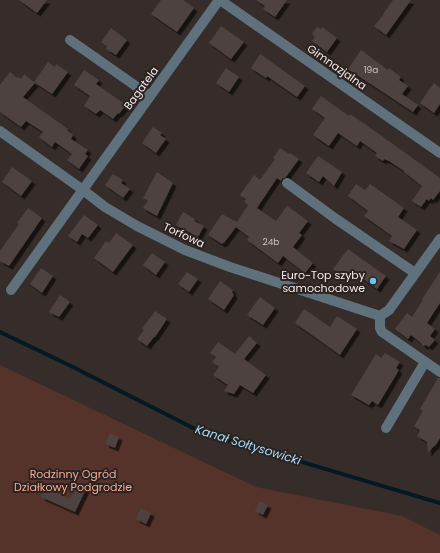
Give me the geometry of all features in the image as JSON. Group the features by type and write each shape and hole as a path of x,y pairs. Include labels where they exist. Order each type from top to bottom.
{"street":[{"name":"Bagatela","path":"11,290 220,0"},
{"name":"Gimnazjalna","path":"220,0 440,153"},
{"path":"70,40 150,96"},
{"name":"Torfowa","path":"0,131 105,207 137,226 185,250 230,267 380,316"},
{"path":"287,183 415,273"},
{"path":"440,239 389,310 380,316 380,328 382,332 440,372"},
{"path":"386,428 425,362"}],"green space":[{"name":"Rodzinny Ogród Działkowy Podgrodzie","path":"0,365 256,487 402,516 440,535 440,553 0,553"}],"building":[{"path":"19,0 47,0 37,13"},
{"path":"161,0 183,0 194,8 177,32 151,14"},
{"path":"256,0 287,0 275,17 263,9 265,6"},
{"path":"393,0 411,0 386,35 374,26"},
{"path":"221,26 244,42 231,59 209,43"},
{"path":"317,27 321,29 322,27 337,38 327,52 312,41 315,37 312,34"},
{"path":"111,28 127,40 116,55 106,49 107,47 101,42"},
{"path":"361,50 388,70 389,68 401,77 399,80 408,86 402,94 418,105 413,112 348,69"},
{"path":"260,54 305,86 297,97 267,76 266,78 251,68"},
{"path":"48,62 55,67 56,64 68,72 52,94 34,82"},
{"path":"226,68 239,77 229,92 216,83"},
{"path":"84,70 99,80 96,84 126,105 113,119 100,110 96,114 84,106 90,96 74,85"},
{"path":"10,72 17,78 18,77 21,79 24,74 35,83 23,97 68,129 67,130 73,135 71,139 88,150 85,154 88,156 79,169 67,160 72,154 55,142 52,147 39,137 43,132 26,121 21,127 0,112 0,85"},
{"path":"434,83 440,88 440,104 434,113 420,103"},
{"path":"321,96 349,116 350,114 440,178 440,191 433,200 431,198 429,201 427,199 421,207 412,201 422,186 389,161 384,159 383,161 375,156 377,153 360,141 357,146 338,133 329,146 313,135 325,118 312,109"},
{"path":"153,127 162,133 160,135 166,139 156,153 142,143"},
{"path":"280,148 299,159 286,177 281,181 277,178 257,208 276,221 287,206 308,221 299,233 302,235 293,247 313,263 305,273 283,256 278,263 247,240 249,237 236,227 222,244 208,235 222,214 237,222 248,205 244,202 246,199 240,195 254,175 260,180 275,159 273,158"},
{"path":"318,156 342,172 334,186 323,176 319,182 306,173"},
{"path":"12,167 32,181 21,196 2,182"},
{"path":"157,172 173,183 157,216 143,208 148,201 143,198"},
{"path":"113,174 123,180 121,183 130,189 123,198 105,185"},
{"path":"356,184 365,190 370,184 404,208 398,217 417,230 404,249 389,241 392,236 364,216 368,211 348,196"},
{"path":"28,208 42,218 9,266 0,261 0,251"},
{"path":"183,212 195,219 194,221 204,226 198,237 176,225"},
{"path":"84,215 98,225 88,238 82,234 77,242 68,236"},
{"path":"116,233 133,245 113,272 94,258 106,241 109,243"},
{"path":"348,249 386,276 377,289 351,270 345,278 333,269"},
{"path":"152,253 165,262 156,275 143,265"},
{"path":"41,268 53,276 42,293 30,284"},
{"path":"187,272 198,279 189,292 178,284"},
{"path":"440,272 440,303 427,323 435,329 430,336 435,340 429,347 426,345 423,346 411,335 408,339 395,329 407,313 412,317"},
{"path":"220,281 233,290 232,292 234,295 224,310 208,299"},
{"path":"60,295 70,302 59,317 49,312"},
{"path":"260,297 275,308 263,325 247,315"},
{"path":"304,309 330,327 337,316 357,329 340,355 295,323"},
{"path":"155,311 167,319 147,346 137,339 144,330 142,329"},
{"path":"249,336 257,343 244,359 266,375 253,393 240,385 234,394 224,391 228,385 213,375 219,367 212,362 216,357 210,353 218,342 235,354"},
{"path":"385,353 400,362 396,368 399,370 378,405 372,401 369,405 351,395 376,354 381,358"},
{"path":"438,378 440,378 440,438 428,453 427,442 417,436 420,430 414,426 423,411 420,409"},
{"path":"110,433 119,437 115,448 105,444"},
{"path":"78,483 87,487 75,512 41,497 46,488 70,499"},
{"path":"259,501 268,505 263,515 255,511"},
{"path":"141,508 151,513 146,524 136,519"}],"waterway":[{"name":"Kanał Sołtysowicki","path":"0,332 201,432 440,503"}],"place":[{"name":"Euro-Top szyby samochodowe","path":"373,281"}]}
